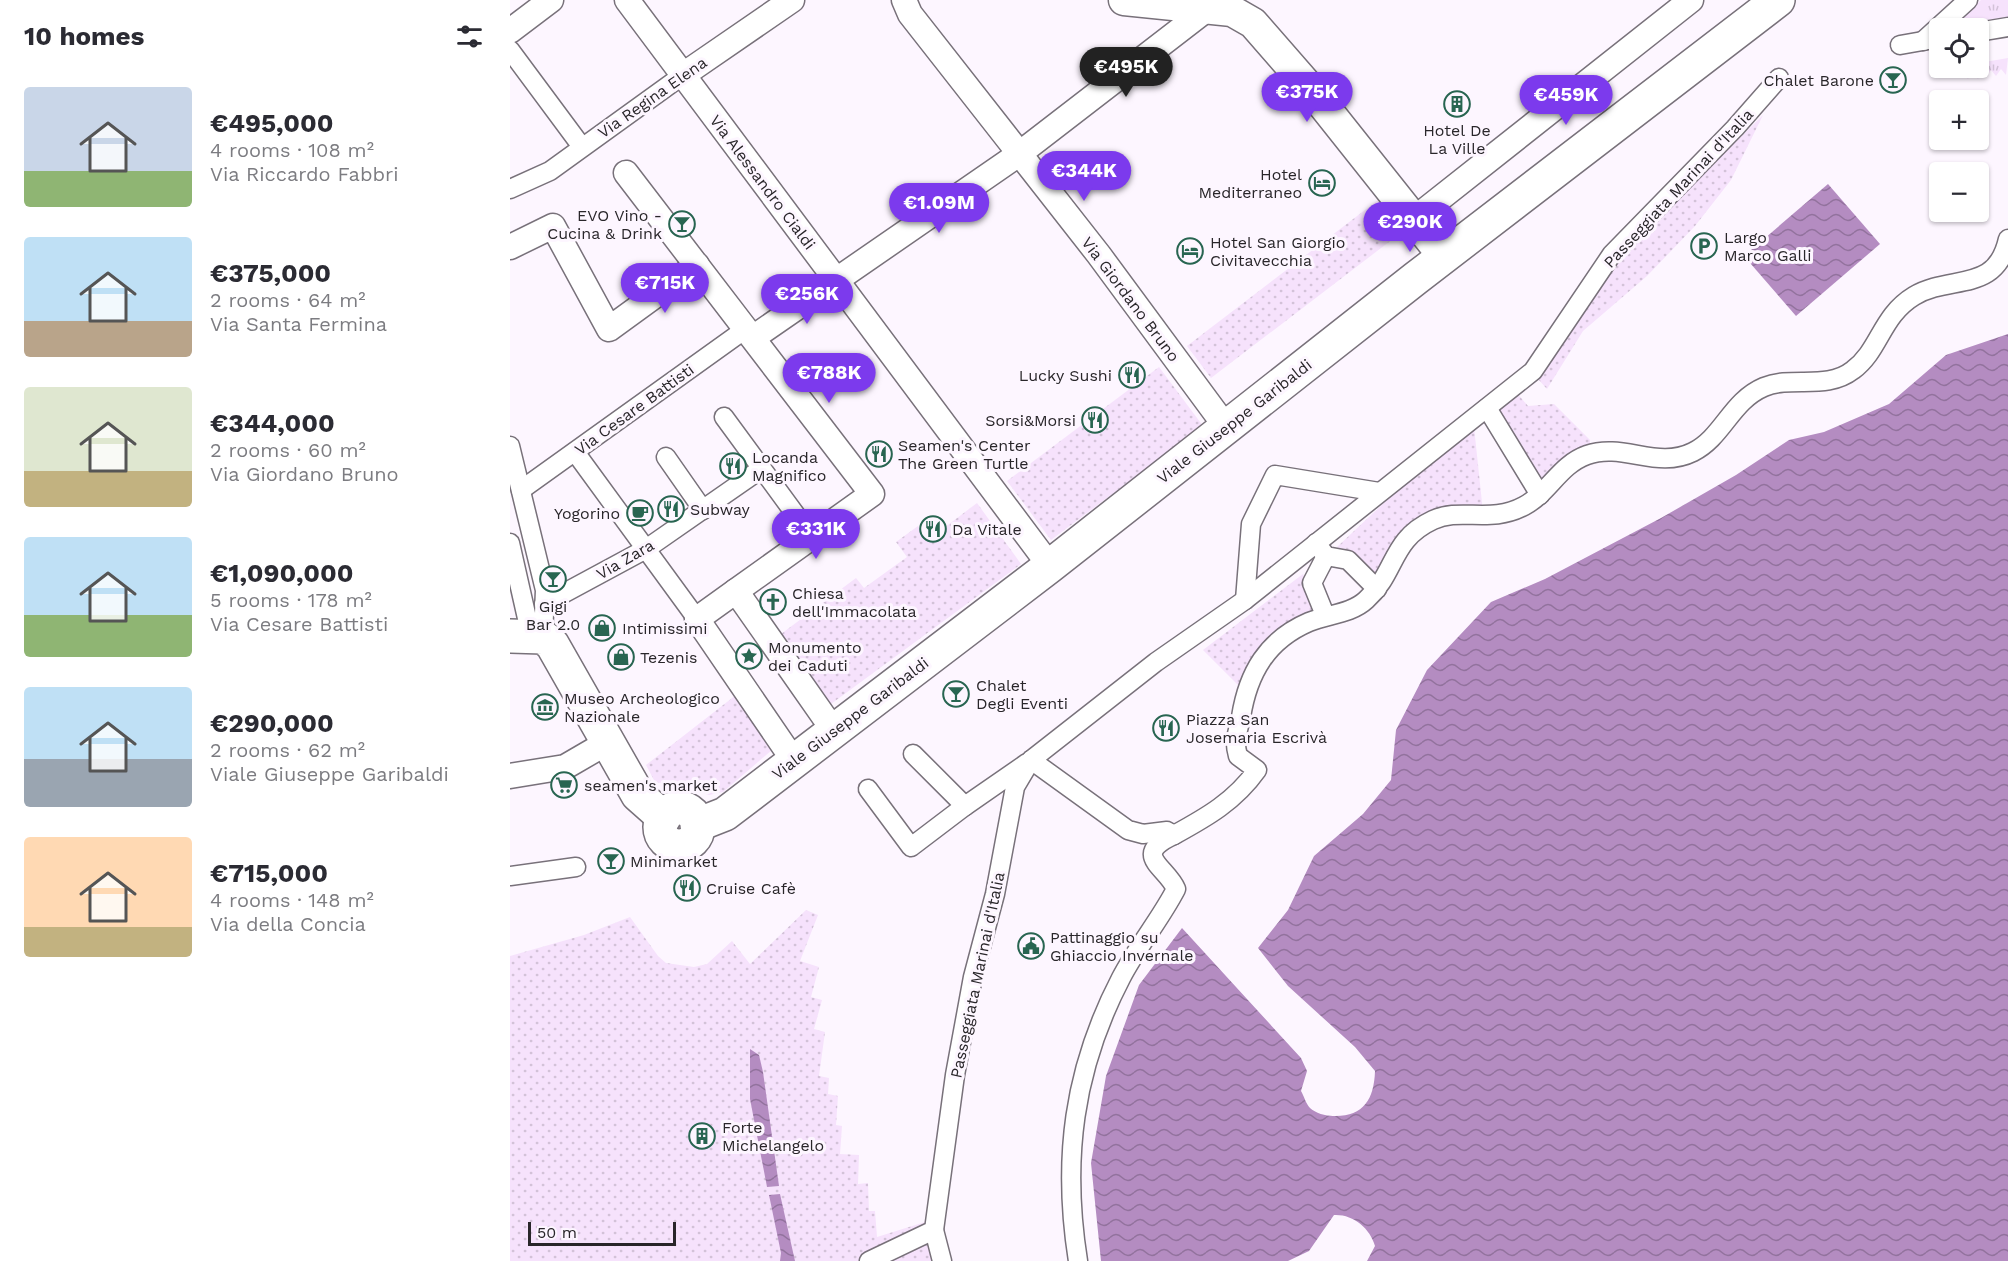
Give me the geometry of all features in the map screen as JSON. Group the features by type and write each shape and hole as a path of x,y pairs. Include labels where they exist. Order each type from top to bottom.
{"main road":[{"name":"Viale Giuseppe Garibaldi","path":"608,742 638,795 664,818 661,829 663,836 678,846 694,839 698,825 724,814 794,762 1050,566 1444,256 1773,4"},
{"path":"528,636 557,651 608,742"}],"street":[{"path":"510,32 551,0"},
{"name":"Via Alessandro Cialdi","path":"627,0 765,188 836,279 1050,566"},
{"name":"Via Regina Elena","path":"510,189 550,171 792,0"},
{"name":"Via Giordano Bruno","path":"904,0 910,14 1099,255 1226,427"},
{"path":"1124,0 1232,11 1254,23 1308,86 1444,256"},
{"path":"1414,219 1691,0"},
{"path":"1951,18 1968,0"},
{"name":"Via Cesare Battisti","path":"521,490 1020,154 1207,9"},
{"path":"1989,30 2008,27"},
{"path":"1900,45 1929,40"},
{"path":"510,50 582,147"},
{"name":"Passeggiata Marinai d'Italia","path":"868,789 911,847 1031,760 1156,662 1321,549 1379,492 1533,371 1612,254 1735,128 1779,78"},
{"path":"626,173 751,333 872,494 698,619"},
{"path":"510,247 554,226 609,329 697,265"},
{"path":"1078,1261 1071,1220 1071,1143 1091,1046 1122,976 1176,889 1154,864 1153,854 1163,840 1229,802 1257,770 1238,756 1235,732 1250,678 1259,661 1275,643 1293,630 1326,615 1352,610 1365,602 1387,575 1397,550 1408,535 1420,526 1438,518 1490,517 1510,513 1540,495 1566,466 1589,454 1620,451 1662,459 1689,454 1712,439 1729,414 1746,398 1765,387 1791,382 1822,383 1839,378 1867,357 1886,322 1904,302 1921,292 1939,286 1965,283 1989,273 2004,254 2008,239"},
{"path":"1487,408 1540,495"},
{"path":"724,417 812,537"},
{"path":"510,446 512,467 521,490 545,590 544,604 528,636"},
{"path":"575,452 698,619 794,762"},
{"path":"666,457 703,510"},
{"name":"Via Zara","path":"544,604 646,549 761,469"},
{"path":"1245,600 1251,524 1275,475 1379,492"},
{"path":"510,543 528,636"},
{"path":"1321,549 1347,560 1377,589"},
{"name":"Passeggiata Marinai d'Italia","path":"1321,549 1312,584 1326,615"},
{"path":"736,591 834,731"},
{"path":"510,776 565,767 608,742"},
{"path":"912,754 965,806"},
{"path":"1031,760 1128,830 1143,834 1167,831 1174,835"},
{"name":"Passeggiata Marinai d'Italia","path":"942,1261 934,1230 955,1075 973,976 995,894 1015,787 1031,760"},
{"path":"510,876 576,867"},
{"path":"869,1261 934,1230"}],"green space":[{"path":"1981,0 2008,0 2008,17 1989,20 1962,18"},
{"path":"2008,58 2006,75 2001,69 1996,76 1991,70 1989,73 1989,61"},
{"path":"1763,115 1731,180 1695,226 1647,276 1583,331 1547,389 1537,378 1620,257"},
{"path":"1378,200 1402,232 1211,378 1187,346"},
{"path":"1159,367 1203,426 1051,540 1007,481"},
{"path":"1516,392 1528,406 1554,404 1590,440 1590,448 1540,487 1493,410"},
{"path":"1474,427 1483,512 1453,509 1375,579 1337,547 1416,473"},
{"path":"977,503 1021,564 831,704 781,634 856,578 864,588 907,557 896,542 918,526 928,540"},
{"path":"1303,574 1319,611 1240,687 1203,650"},
{"path":"736,695 772,750 723,792 709,795 689,788 655,782 646,765"},
{"path":"806,910 818,915 800,961 819,967 811,997 822,1000 814,1029 825,1032 819,1076 829,1078 828,1094 838,1096 836,1125 842,1126 840,1154 859,1155 858,1184 868,1183 869,1211 875,1211 877,1237 941,1217 952,1261 510,1261 510,956 584,935 630,917 658,956 666,963 694,967 707,964 732,941 750,964"}],"water":[{"path":"1828,184 1880,244 1796,316 1744,256"},
{"path":"2008,334 2008,1261 1367,1261 1375,1246 1369,1233 1360,1223 1348,1217 1334,1215 1309,1251 1288,1261 1101,1261 1091,1163 1106,1076 1139,985 1182,928 1301,1058 1307,1071 1301,1091 1310,1108 1324,1115 1343,1116 1365,1105 1372,1090 1375,1071 1355,1047 1288,986 1258,948 1288,910 1314,856 1363,814 1391,780 1396,730 1427,670 1491,602 1545,579 1661,518 1736,475 1789,440 1824,432 1889,404 1946,355"},
{"path":"750,1049 759,1055 763,1072 779,1186 767,1187 750,1099"},
{"path":"780,1194 795,1261 780,1261 781,1253 769,1195"}],"place":[{"name":"Chalet Barone","path":"1893,80"},
{"name":"Hotel De La Ville","path":"1457,104"},
{"name":"Hotel Mediterraneo","path":"1322,183"},
{"name":"EVO Vino - Cucina & Drink","path":"682,224"},
{"name":"Largo Marco Galli","path":"1704,246"},
{"name":"Hotel San Giorgio Civitavecchia","path":"1190,251"},
{"name":"Lucky Sushi","path":"1132,375"},
{"name":"Sorsi&Morsi","path":"1095,420"},
{"name":"Seamen's Center The Green Turtle","path":"879,454"},
{"name":"Locanda Magnifico","path":"733,466"},
{"name":"Subway","path":"671,509"},
{"name":"Yogorino","path":"640,513"},
{"name":"Da Vitale","path":"933,529"},
{"name":"Gigi Bar 2.0","path":"553,579"},
{"name":"Chiesa dell'Immacolata","path":"773,602"},
{"name":"Intimissimi","path":"602,628"},
{"name":"Monumento dei Caduti","path":"749,656"},
{"name":"Tezenis","path":"621,657"},
{"name":"Chalet Degli Eventi","path":"956,694"},
{"name":"Museo Archeologico Nazionale","path":"545,707"},
{"name":"Piazza San Josemaria Escrivà","path":"1166,728"},
{"name":"seamen's market","path":"564,785"},
{"name":"Minimarket","path":"611,861"},
{"name":"Cruise Cafè","path":"687,888"},
{"name":"Pattinaggio su Ghiaccio Invernale","path":"1031,946"},
{"name":"Forte Michelangelo","path":"702,1136"}]}
